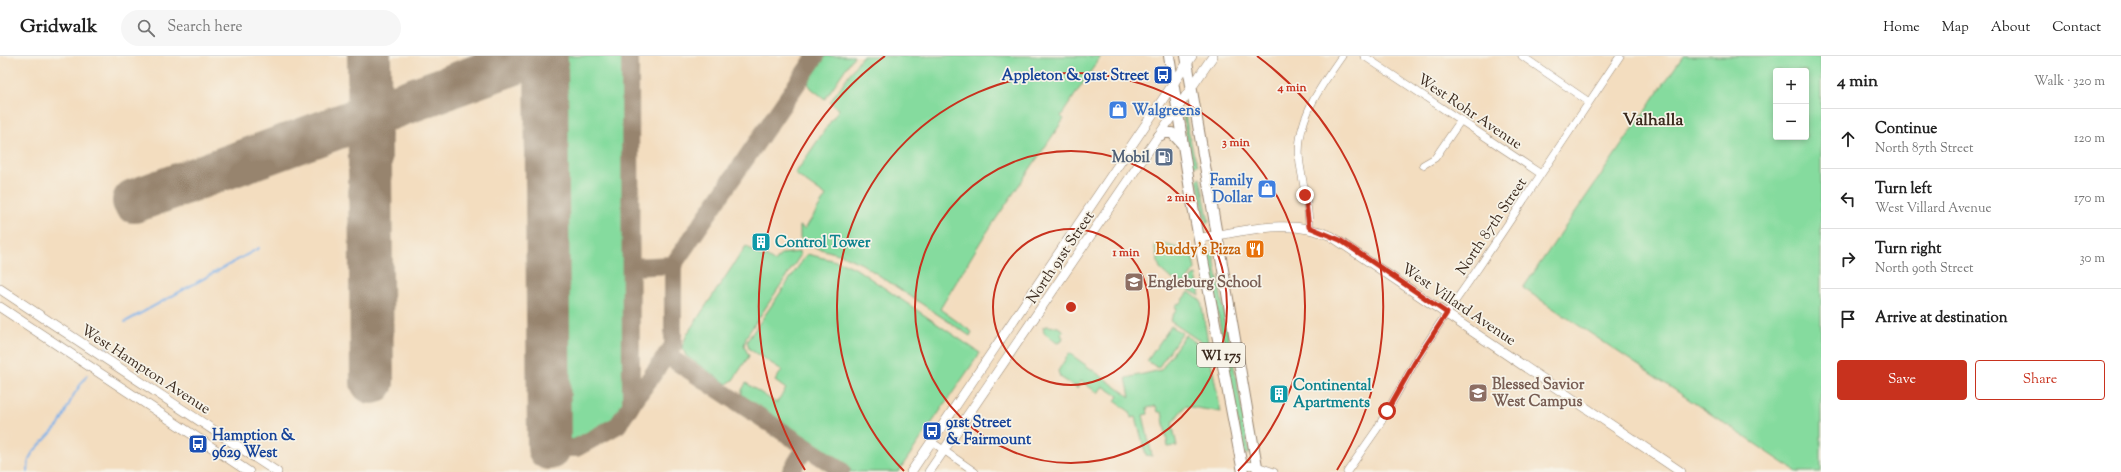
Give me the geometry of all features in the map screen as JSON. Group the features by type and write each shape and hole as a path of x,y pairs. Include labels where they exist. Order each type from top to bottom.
{"main road":[{"name":"WI 175","path":"1169,56 1183,148 1242,468"},
{"name":"North 91st Street","path":"928,472 1177,111 1213,56"},
{"name":"WI 175","path":"1188,59 1190,89 1257,469"},
{"name":"North 91st Street","path":"911,472 1173,85 1188,59"},
{"path":"1159,136 1172,133 1179,140 1183,148"},
{"path":"1188,173 1205,173"},
{"name":"West Villard Avenue","path":"1200,238 1281,225 1309,227 1340,240 1681,472"},
{"name":"West Hampton Avenue","path":"0,289 277,472"},
{"name":"West Hampton Avenue","path":"0,307 250,472"}],"street":[{"path":"1309,227 1309,216 1300,162 1300,139 1303,123 1314,97 1342,56"},
{"name":"West Rohr Avenue","path":"1364,56 1541,174"},
{"path":"1522,56 1589,102"},
{"name":"North 87th Street","path":"1347,472 1377,429 1415,362 1447,313 1620,56"},
{"path":"1423,165 1435,158 1461,120"},
{"path":"932,442 976,472"},
{"path":"1242,468 1274,472"}],"green space":[{"path":"567,56 624,56 626,395 618,415 609,424 582,437 570,440 565,438 562,433 558,82 560,65"},
{"path":"822,56 854,56 825,99 811,88 808,83 812,71"},
{"path":"862,56 1101,56 1061,116 1064,119 981,241 940,309 972,332 970,336 862,264 842,255 806,245 800,238 800,226 805,229 826,196 795,174 839,109 830,102"},
{"path":"1683,56 1821,56 1821,472 1797,472 1523,288"},
{"path":"1185,115 1193,152 1198,165 1192,166 1191,163 1183,116"},
{"path":"1200,178 1209,222 1206,223 1197,180"},
{"path":"1162,243 1192,253 1195,269 1184,284 1170,278 1160,269 1154,245"},
{"path":"746,246 762,257 766,256 775,262 781,254 800,252 800,256 746,337 744,346 749,356 733,380 727,384 686,356 682,347 687,334"},
{"path":"1209,252 1213,252 1250,454 1246,454 1243,450 1208,260"},
{"path":"807,254 844,263 855,268 980,353 898,472 849,472 851,469 742,395 742,390 746,383 776,403 786,389 775,381 782,370 749,349 747,341"},
{"path":"1196,275 1200,296 1188,289 1187,285 1193,276"},
{"path":"1189,292 1201,301 1208,343 1204,344 1170,321 1177,308 1175,307 1178,303 1180,304"},
{"path":"1171,326 1182,333 1158,368 1147,361"},
{"path":"1043,327 1058,327 1064,331 1061,334 1063,338 1061,342 1057,343 1044,333"},
{"path":"1185,335 1209,352 1221,412 1185,406 1172,423 1177,446 1168,447 1162,412 1158,412 1156,406 1147,408 1148,414 1143,415 1152,456 1146,455 1136,417 1131,418 1130,412 1115,401 1118,396 1103,386 1098,393 1081,381 1077,388 1060,377 1058,371 1069,353 1130,397 1126,378 1161,370"}],"waterway":[{"path":"125,322 259,248"},
{"path":"106,349 110,343"},
{"path":"28,472 29,459 33,452 59,425 73,396 87,375"}],"taxiway":[{"path":"549,448 576,448 618,425 631,405 630,56"},
{"path":"631,405 673,346 673,265 816,56"},
{"path":"631,267 673,265"},
{"path":"666,355 841,470 840,472"},
{"path":"791,471 806,447"}],"runway":[{"path":"369,56 372,382"},
{"path":"134,201 534,56"},
{"path":"546,56 549,448"}],"place":[{"name":"Appleton & 91st Street","path":"1163,75"},
{"name":"Walgreens","path":"1118,110"},
{"name":"Mobil","path":"1164,157"},
{"name":"Family Dollar","path":"1267,189"},
{"name":"Control Tower","path":"761,242"},
{"name":"Buddy's Pizza","path":"1255,249"},
{"name":"Engleburg School","path":"1134,282"},
{"name":"Blessed Savior West Campus","path":"1478,393"},
{"name":"Continental Apartments","path":"1279,394"},
{"name":"91st Street & Fairmount","path":"932,431"},
{"name":"Hamption & 9629 West","path":"198,444"}],"district":[{"name":"Valhalla","path":"1653,119"}],"route":[{"path":"1305,195 1309,216 1309,227 1340,240 1447,313 1415,362 1387,411"}]}
